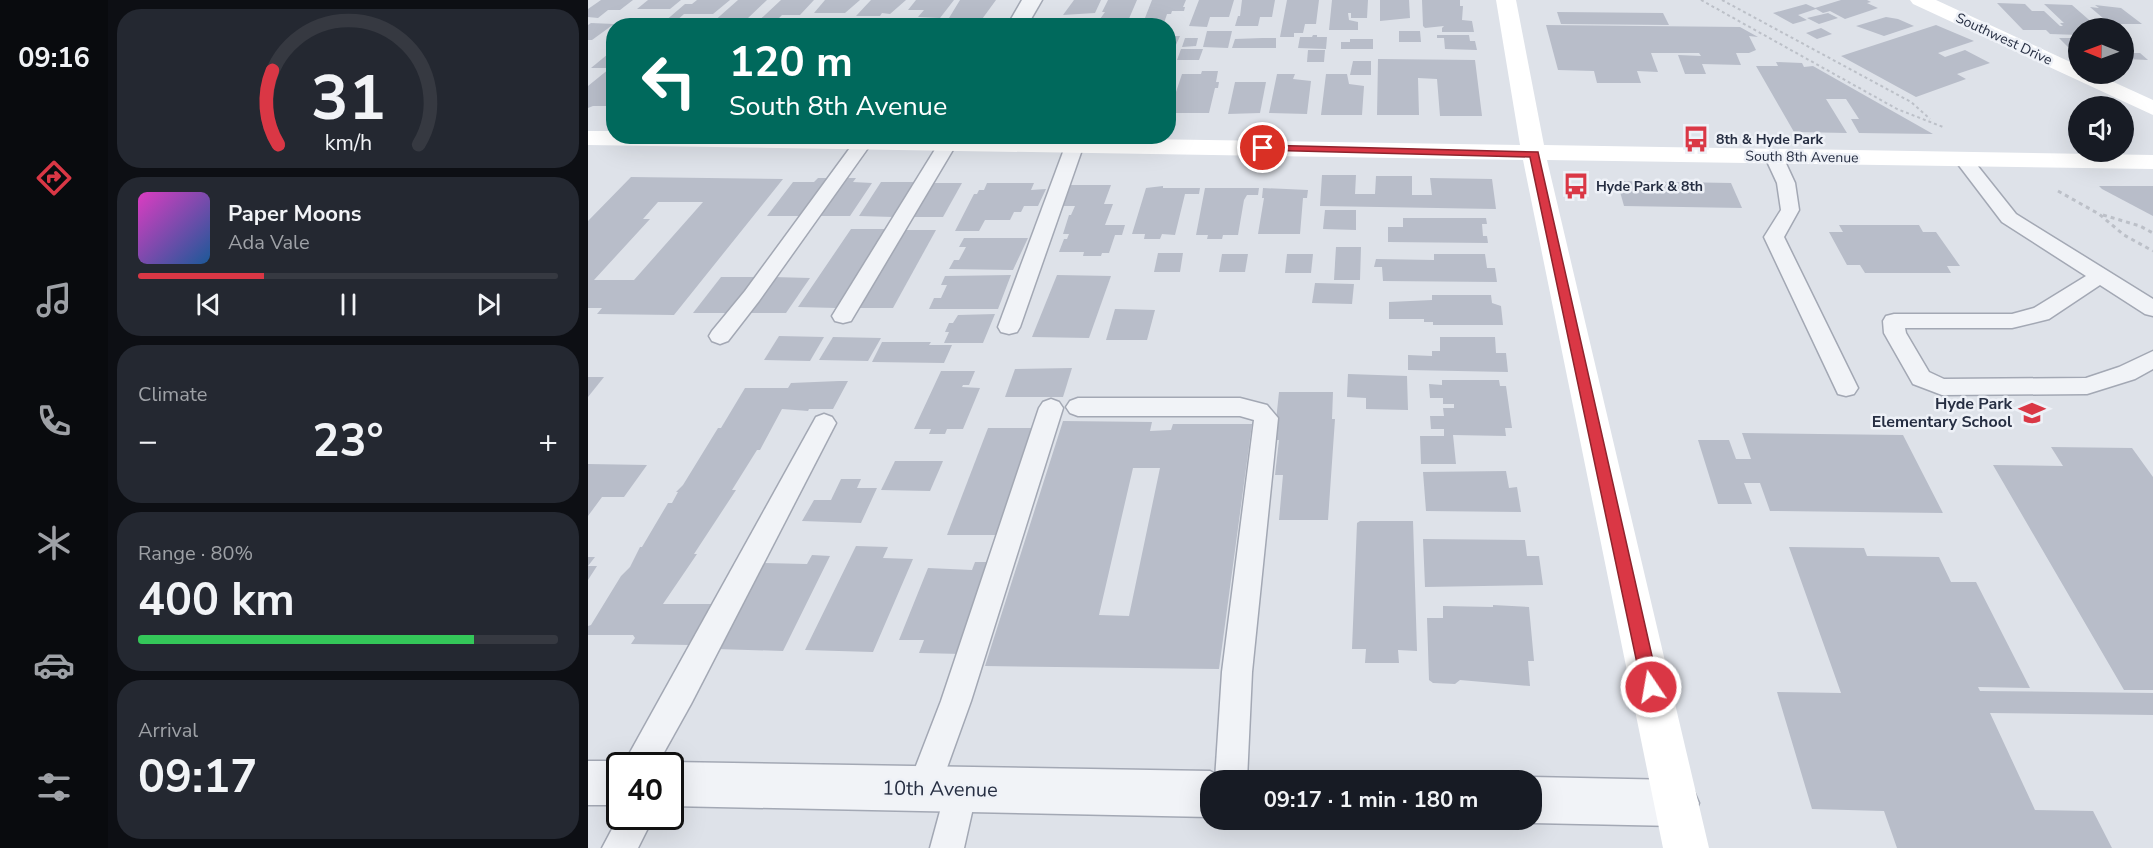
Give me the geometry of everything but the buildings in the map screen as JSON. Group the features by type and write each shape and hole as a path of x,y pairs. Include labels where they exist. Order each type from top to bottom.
{"street":[{"path":"1022,18 1032,0"},
{"path":"1506,0 1534,154 1686,848"},
{"name":"Southwest Drive","path":"1920,0 2153,108"},
{"name":"South 8th Avenue","path":"588,138 606,138"},
{"name":"South 8th Avenue","path":"1075,144 1534,154 2153,162"},
{"path":"588,783 606,783"},
{"name":"10th Avenue","path":"684,784 1200,794"},
{"path":"1542,800 1676,802"}],"lane":[{"path":"720,336 752,296 862,144"},
{"path":"843,316 944,144"},
{"path":"1009,327 1075,144"},
{"path":"1774,157 1786,183 1790,210 1774,237 1846,388"},
{"path":"1963,159 2009,218 2153,309"},
{"path":"2098,276 2041,314 2012,321 1894,321 1895,333 1921,378 1942,387 2087,386 2127,373 2153,359"},
{"path":"1078,407 1240,408 1259,411 1266,418 1237,672 1232,770"},
{"path":"946,848 942,789 956,701 1051,408"},
{"path":"646,752 824,423"},
{"path":"620,848 630,830"}],"path":[{"path":"1701,0 1897,109 1933,122 1911,102 1722,0"},
{"path":"2153,233 2140,226 2099,214 2124,234 2153,251"}],"place":[{"name":"8th & Hyde Park","path":"1696,139"},
{"name":"Hyde Park & 8th","path":"1576,186"},
{"name":"Hyde Park Elementary School","path":"2032,413"}],"route":[{"path":"1263,148 1534,154 1651,687"}]}
